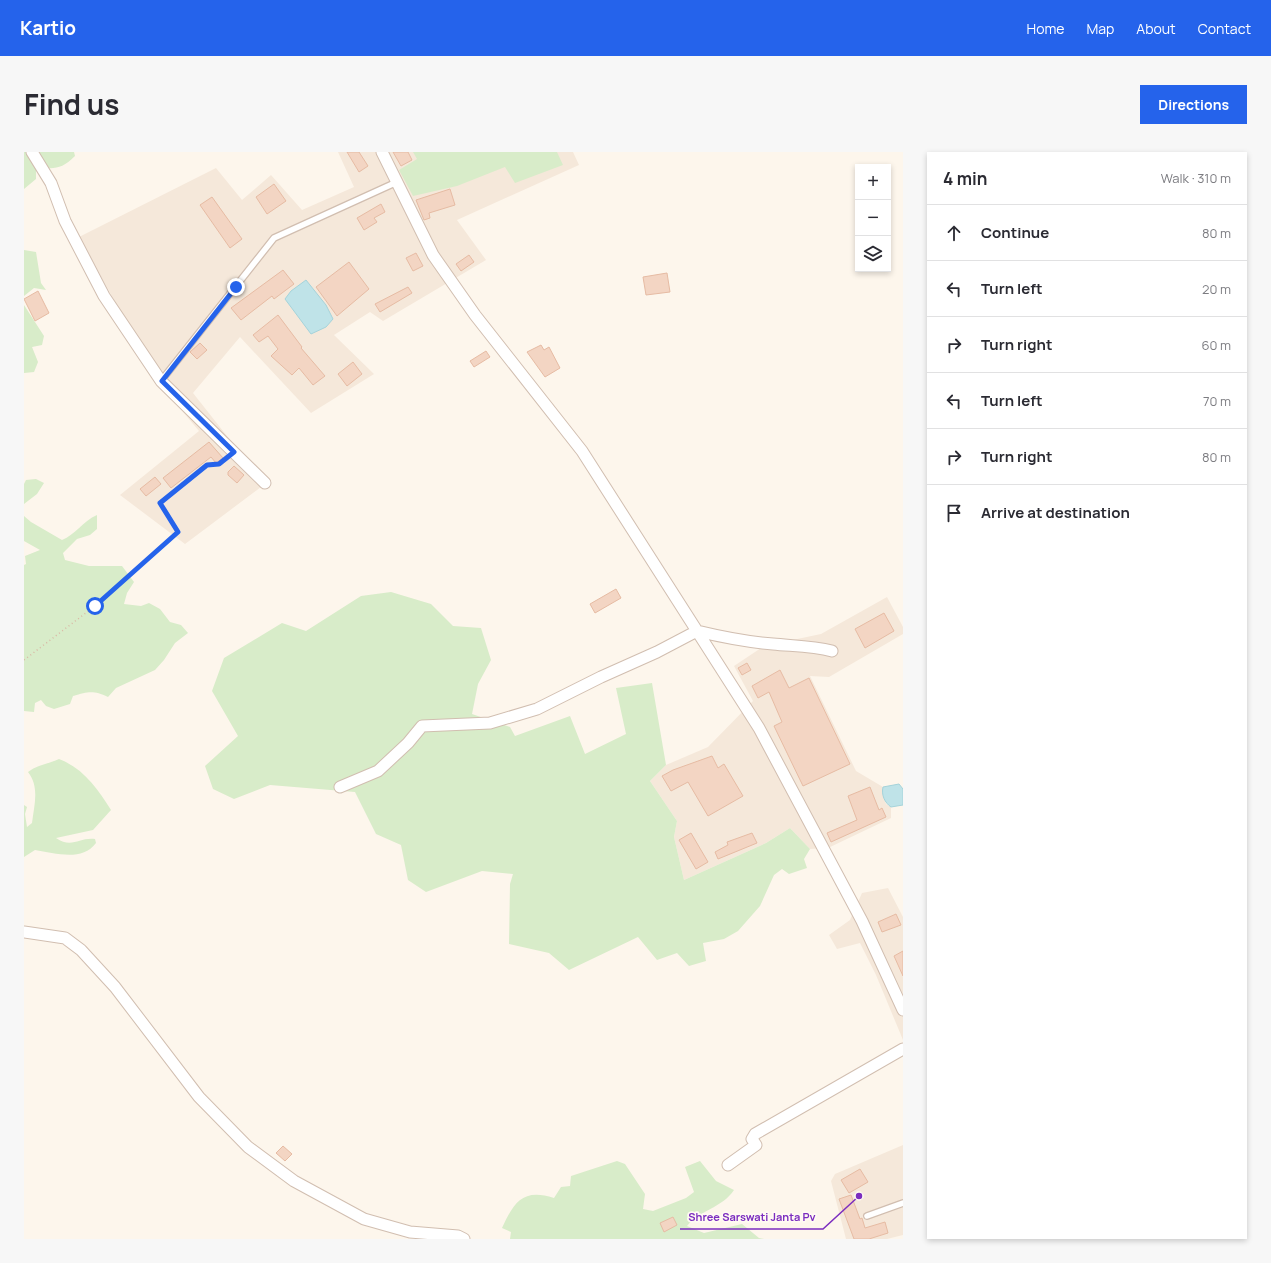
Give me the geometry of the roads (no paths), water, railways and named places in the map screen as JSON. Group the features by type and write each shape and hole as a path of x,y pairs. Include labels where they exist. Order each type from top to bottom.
{"street":[{"path":"32,152 51,183 65,221 104,296 162,381 265,483"},
{"path":"382,152 433,256 475,315 582,451 759,728 862,921 903,1010"},
{"path":"340,787 378,771 408,743 422,726 490,723 537,709 601,677 657,652 696,631 731,638 774,644 817,647 832,651"},
{"path":"24,932 65,938 81,950 115,987 199,1097 248,1147 294,1181 364,1219 410,1232 458,1236 464,1239"},
{"path":"728,1165 756,1145 752,1139 755,1134 903,1049"}],"lane":[{"path":"162,381 274,238 397,182"},
{"path":"867,1216 903,1203"}],"water":[{"path":"306,280 326,305 333,319 326,327 311,334 285,299 291,291"},
{"path":"899,784 903,789 903,805 891,807 884,798 883,787"}],"place":[{"name":"Shree Sarswati Janta Pv","path":"859,1196"}]}
